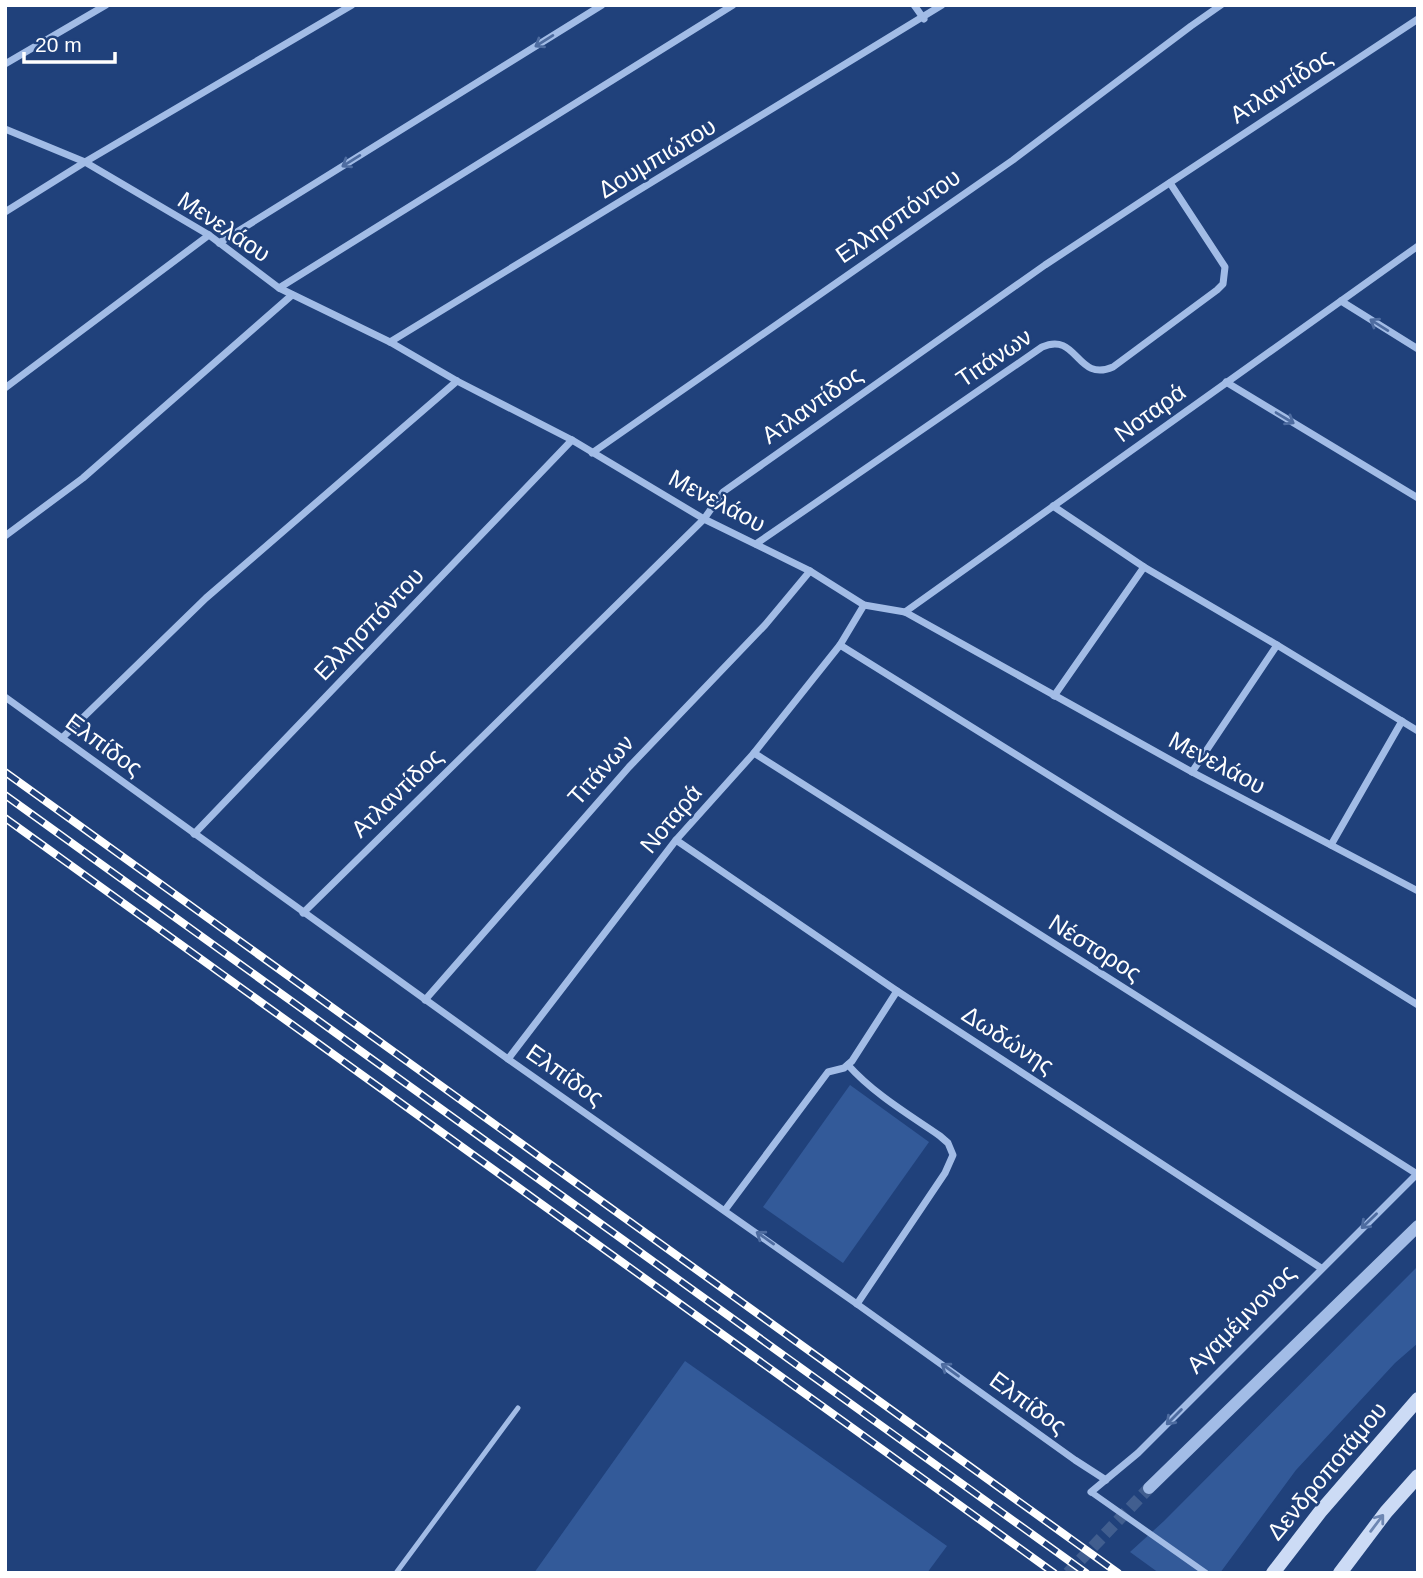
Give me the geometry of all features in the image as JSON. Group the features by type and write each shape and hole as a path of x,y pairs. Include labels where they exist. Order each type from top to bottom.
{"main road":[{"name":"Δενδροποτάμου","path":"1273,1573 1335,1493 1418,1399"},
{"path":"1340,1573 1386,1512 1418,1476"}],"street":[{"path":"5,64 106,5"},
{"path":"5,212 352,5"},
{"path":"219,243 602,5"},
{"path":"279,288 733,5"},
{"path":"914,5 923,19"},
{"name":"Δουμπιώτου","path":"390,342 942,5"},
{"name":"Ελλησπόντου","path":"592,453 1013,160 1222,5"},
{"name":"Ατλαντίδος","path":"303,913 704,519 723,492 1045,265 1418,19"},
{"name":"Μενελάου","path":"5,130 86,162 209,236 279,288 390,342 457,381 572,440 704,519 810,571 864,605 905,611 1192,772 1418,891"},
{"name":"Τιτάνων","path":"756,544 1042,347 1058,343 1066,346 1089,368 1105,370 1217,290 1223,284 1225,267 1170,183"},
{"path":"5,388 209,236"},
{"name":"Νοταρά","path":"905,611 1418,246"},
{"path":"5,536 83,478 292,295"},
{"path":"1341,301 1418,349"},
{"path":"62,738 206,598 457,381"},
{"path":"1226,383 1418,498"},
{"name":"Ελλησπόντου","path":"194,834 572,440"},
{"path":"1053,506 1144,567 1418,731"},
{"path":"1054,696 1144,567"},
{"name":"Τιτάνων","path":"425,1000 629,767 765,625 810,571"},
{"name":"Νοταρά","path":"508,1059 676,840 754,754 840,645 864,605"},
{"path":"840,645 1418,1004"},
{"path":"1192,772 1277,645"},
{"name":"Ελπίδος","path":"5,697 425,1000 1106,1480"},
{"path":"1331,845 1402,721"},
{"name":"Νέστορος","path":"754,754 1417,1174"},
{"name":"Δωδώνης","path":"676,840 897,991 1321,1268"},
{"path":"725,1210 828,1072 848,1065 897,991"},
{"path":"848,1065 863,1082 940,1136 948,1143 953,1155 945,1173 857,1304"},
{"name":"Αγαμέμνονος","path":"1091,1492 1138,1453 1417,1174"},
{"path":"1149,1489 1418,1226"},
{"path":"1091,1492 1206,1573"}],"lane":[{"path":"396,1573 518,1408"}],"shaded area":[{"path":"850,1085 929,1142 843,1263 763,1207"},
{"path":"1418,1266 1418,1343 1395,1363 1296,1470 1220,1573 1159,1573 1130,1552 1164,1521"},
{"path":"685,1361 947,1546 927,1573 534,1573"}],"tunnel":[{"path":"1068,1573 1149,1488"}],"railway":[{"path":"5,772 1118,1573"},
{"path":"5,795 1086,1573"},
{"path":"5,818 1054,1573"}]}
